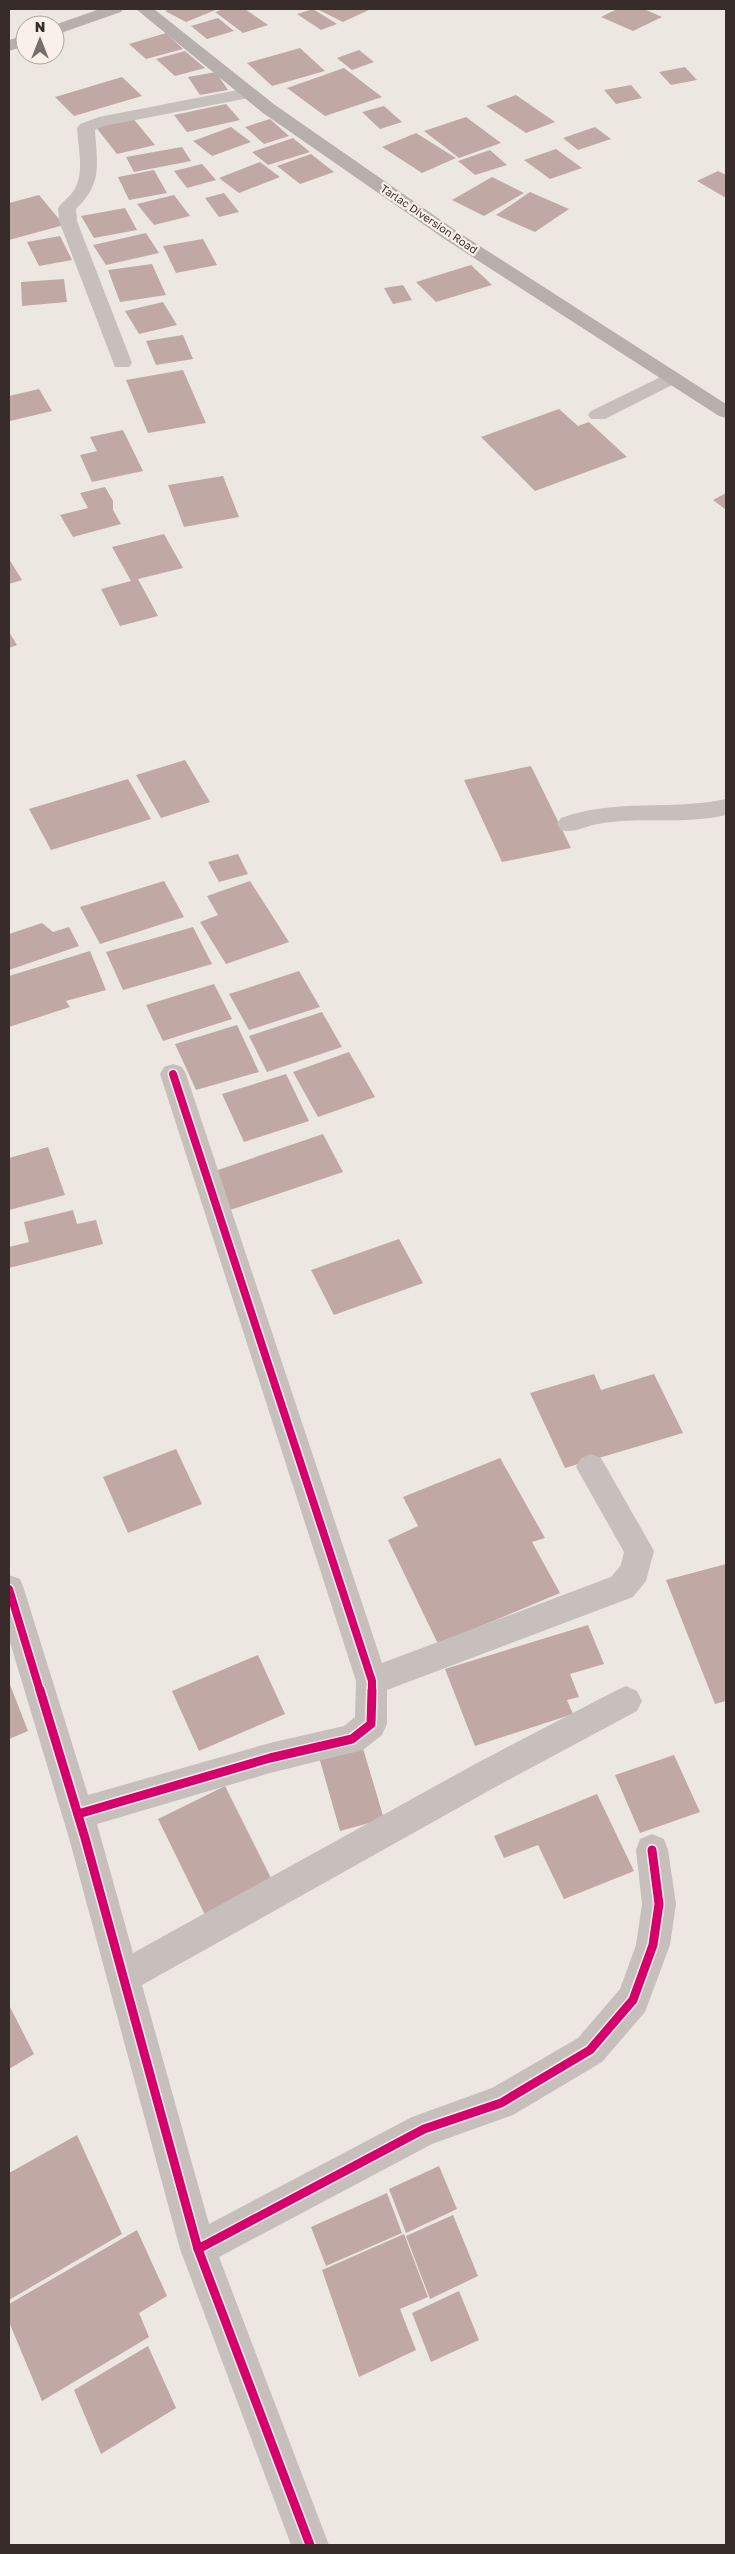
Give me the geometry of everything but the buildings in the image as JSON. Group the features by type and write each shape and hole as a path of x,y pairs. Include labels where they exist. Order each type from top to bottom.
{"main road":[{"path":"65,26 115,9"},
{"name":"Tarlac Diversion Road","path":"144,9 248,94 452,236 726,412"}],"street":[{"path":"122,363 68,221 67,208 78,198 89,182 86,128 107,120 248,94"},
{"path":"598,415 671,378"},
{"path":"569,824 581,818 605,814 700,812 726,807"},
{"path":"78,1814 270,1758 352,1739 371,1724 372,1681 173,1074"},
{"path":"372,1681 622,1588 635,1571 639,1551 591,1467"},
{"path":"9,1589 78,1814 198,2249 310,2545"},
{"path":"124,1977 488,1774 626,1701"},
{"path":"198,2249 424,2129 501,2104 590,2050 633,2000 653,1945 659,1904 652,1850"}],"cycle path":[{"path":"78,1814 270,1758 352,1739 371,1724 372,1681 173,1074"},
{"path":"9,1589 85,1838 198,2249 310,2545"},
{"path":"198,2249 424,2129 501,2103 590,2050 633,2000 653,1945 659,1904 652,1850"}]}
